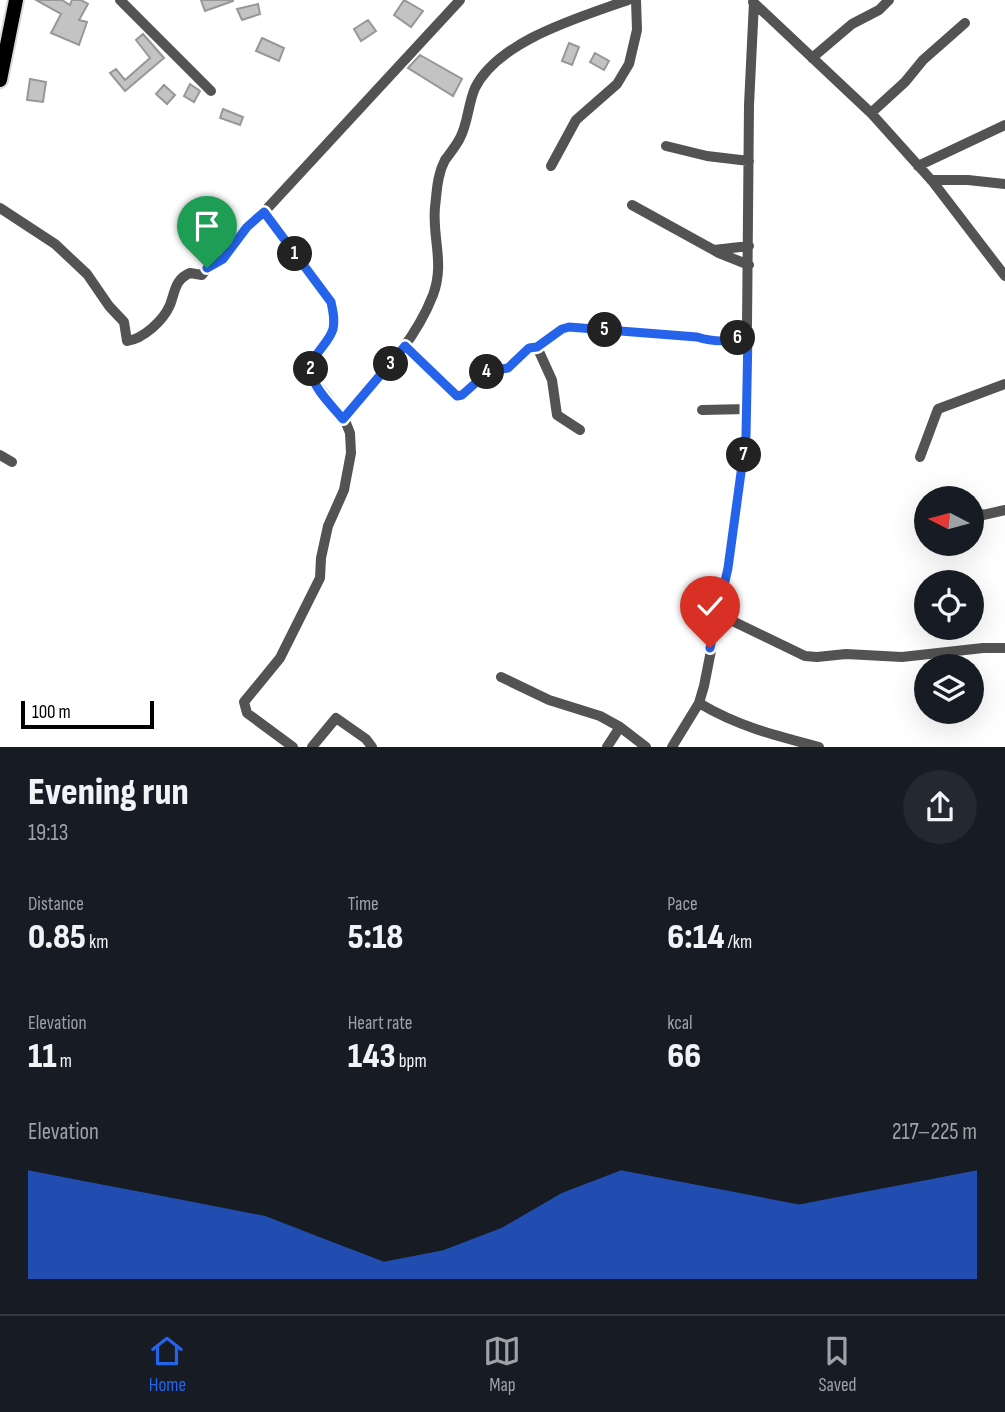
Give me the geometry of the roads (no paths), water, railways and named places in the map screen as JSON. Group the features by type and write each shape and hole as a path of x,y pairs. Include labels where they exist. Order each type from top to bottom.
{"main road":[{"path":"0,80 16,0"}],"street":[{"path":"120,0 211,91"},
{"path":"0,208 55,244 87,274 109,306 124,322 128,341 144,336 166,312 173,291 183,277 190,273 202,275 209,266 223,259 247,227 264,212 460,0"},
{"path":"343,419 405,346 419,324 436,284 439,253 434,221 438,179 446,159 460,139 471,98 481,78 525,40 628,0"},
{"path":"551,166 576,120 617,84 629,64 638,30 636,0"},
{"path":"812,58 852,24 879,10 889,0"},
{"path":"752,1 871,113 931,180 1005,276"},
{"path":"671,747 699,703 734,535 746,436 752,1"},
{"path":"871,113 905,82 923,60 965,23"},
{"path":"918,166 1005,125"},
{"path":"666,146 707,156 750,161"},
{"path":"931,180 1005,184"},
{"path":"632,205 714,250 749,265"},
{"path":"264,212 331,302 334,327 330,337 315,356 311,376 343,419 350,433 351,453 344,490 328,526 320,578 280,659 244,702 247,713 293,747"},
{"path":"714,250 749,246"},
{"path":"405,346 457,396 462,395 489,371 508,368 529,348 537,347 562,329 575,327 697,337 710,341 733,339 748,333"},
{"path":"537,347 552,380 557,415 580,430"},
{"path":"920,457 938,409 1005,384"},
{"path":"702,410 747,409"},
{"path":"0,455 12,461"},
{"path":"984,515 1005,510"},
{"path":"718,614 805,656 846,654 902,657 1005,648"},
{"path":"501,677 549,700 600,716 646,747"},
{"path":"699,703 724,718 756,731 819,747"},
{"path":"312,747 336,718 366,739 372,747"},
{"path":"607,747 620,727"}]}
